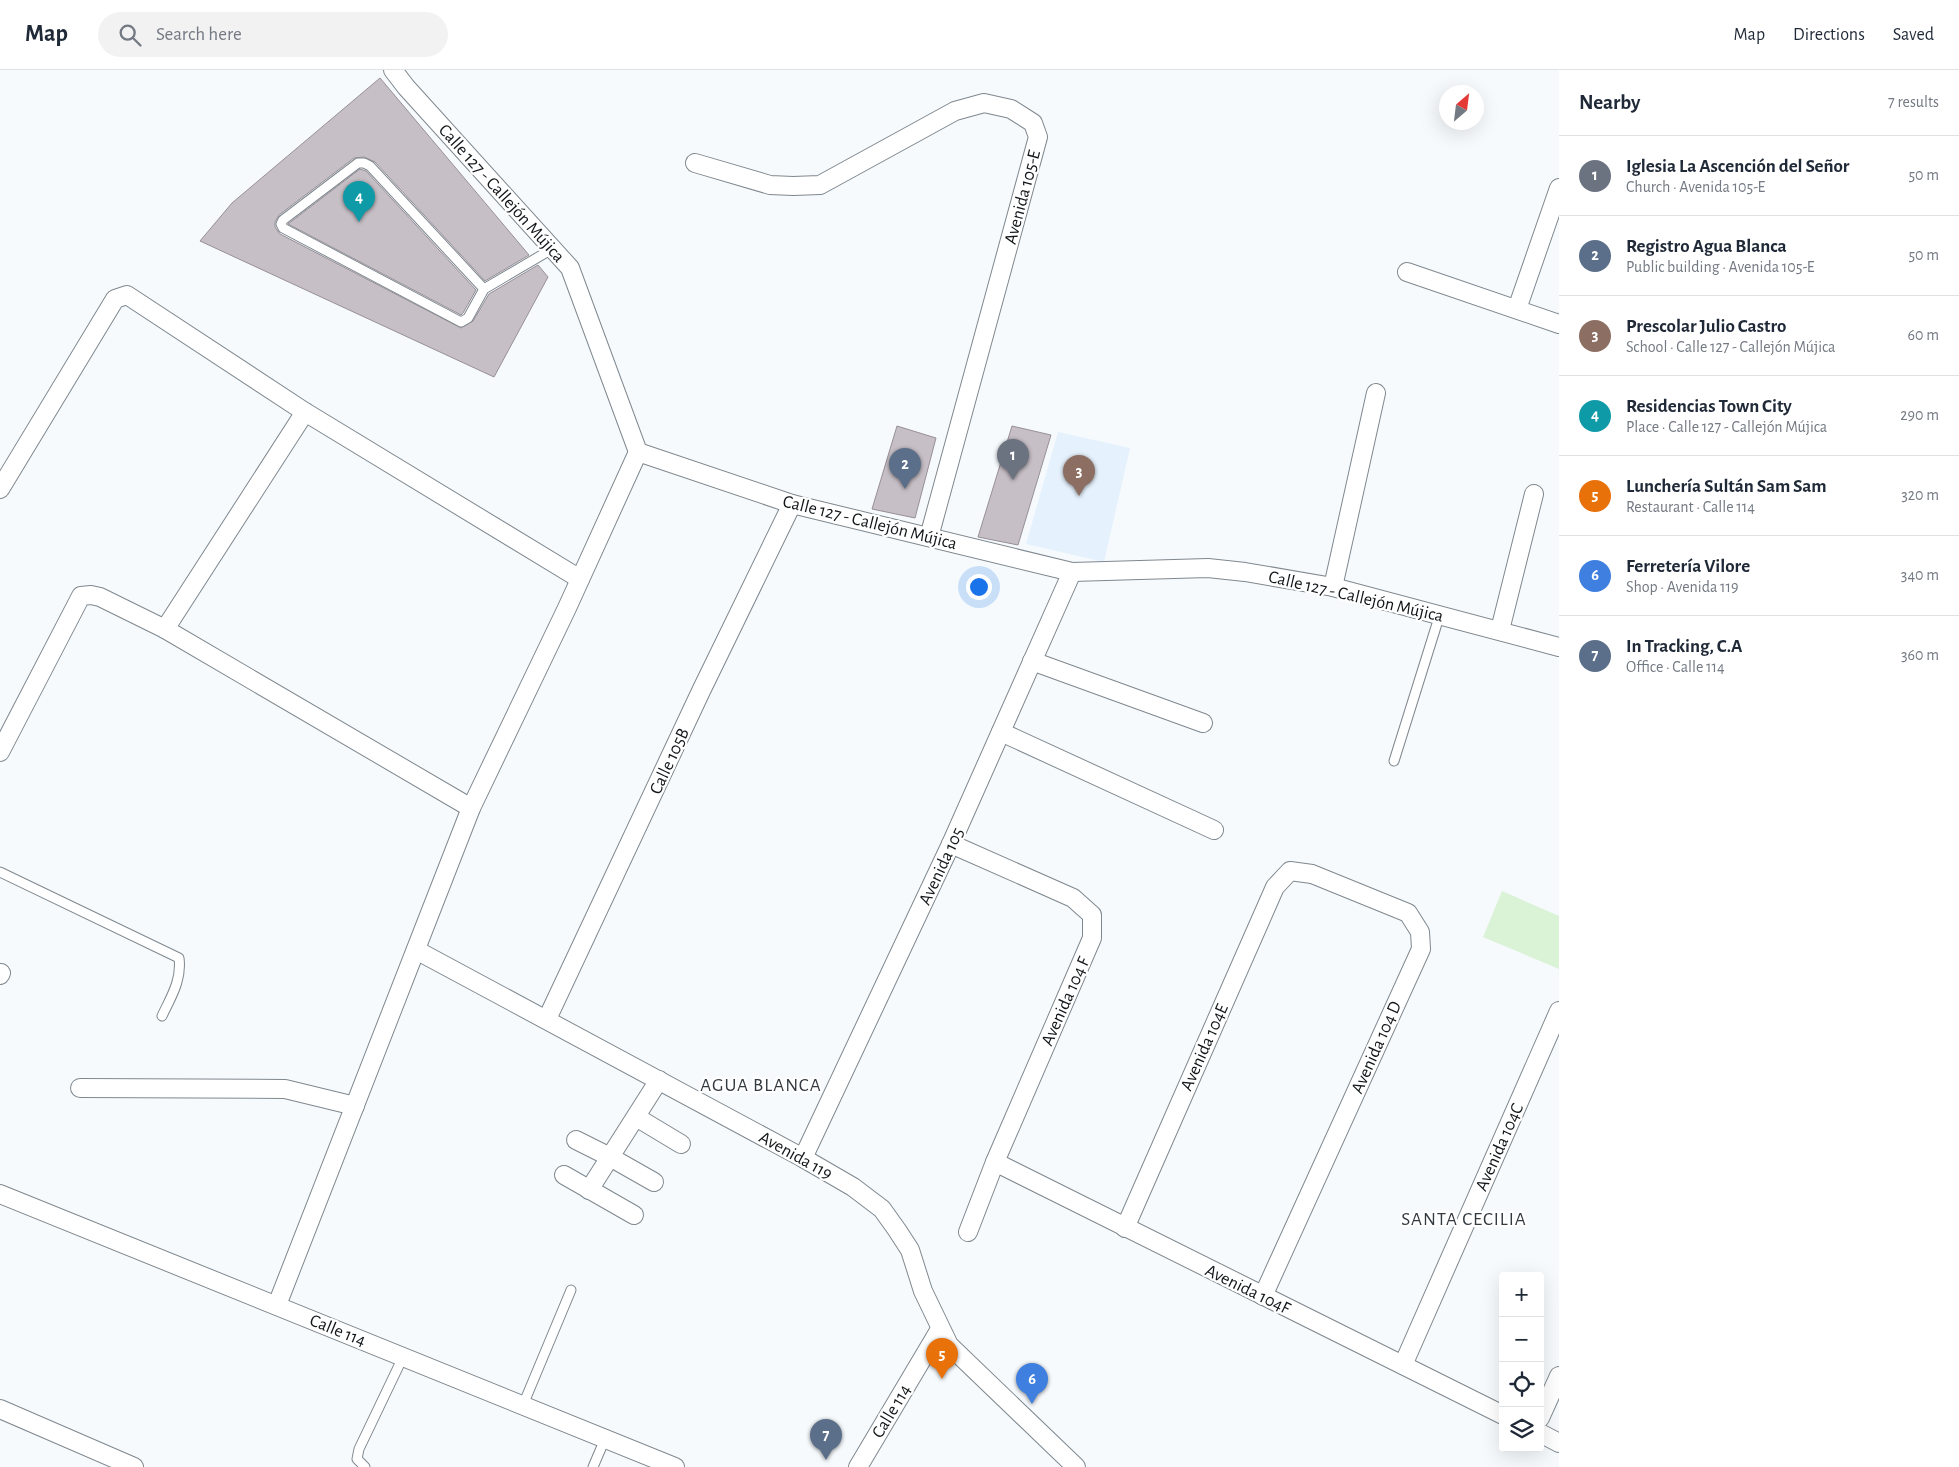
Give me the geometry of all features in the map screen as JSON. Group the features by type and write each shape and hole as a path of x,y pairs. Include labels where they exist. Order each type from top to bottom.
{"street":[{"name":"Calle 127 - Callejón Mújica","path":"394,70 406,88 570,268 638,452 792,504 1072,572 1208,568 1245,572 1333,587 1559,647"},
{"name":"Avenida 105-E","path":"695,163 770,185 820,185 955,111 984,103 1011,110 1032,123 1038,137 929,536"},
{"path":"1517,310 1559,188"},
{"path":"1407,272 1559,324"},
{"path":"0,490 111,306 115,300 127,296 305,412 580,579"},
{"path":"1333,587 1376,393"},
{"path":"165,629 305,412"},
{"path":"277,1305 471,808 638,452"},
{"path":"1500,630 1534,494"},
{"name":"Calle 105B","path":"547,1019 792,504"},
{"name":"Avenida 105","path":"804,1158 951,844 1072,572"},
{"path":"0,752 81,596 91,595 100,597 165,629 471,808"},
{"path":"1032,660 1203,723"},
{"path":"1001,732 1214,830"},
{"name":"Avenida 104 F","path":"951,844 1073,898 1092,915 1092,938 994,1162 968,1232"},
{"name":"Avenida 104E","path":"1125,1228 1275,887 1290,871"},
{"name":"Avenida 104 D","path":"1263,1296 1420,949 1420,932 1408,913 1312,874 1290,871"},
{"name":"Avenida 119","path":"416,950 804,1158 853,1187 882,1209 910,1250 923,1291 949,1345 1076,1467"},
{"name":"Avenida 104C","path":"1403,1365 1559,1011"},
{"path":"589,1190 659,1080"},
{"path":"80,1088 285,1089 355,1106"},
{"path":"636,1117 682,1144"},
{"path":"576,1140 654,1182"},
{"name":"Avenida 104F","path":"994,1162 1499,1413"},
{"path":"564,1175 634,1215"},
{"name":"Calle 114","path":"0,1194 675,1467"},
{"name":"Calle 114","path":"858,1467 940,1329"},
{"path":"1544,1409 1559,1376"},
{"path":"0,1410 134,1467"},
{"path":"1544,1435 1559,1443"}],"lane":[{"path":"484,289 370,166 364,163 358,164 283,220 281,224 283,228 461,322 468,318 484,289 552,249"},
{"path":"1394,761 1440,614"},
{"path":"0,872 179,958 178,981 162,1016"},
{"path":"523,1405 571,1290"},
{"path":"365,1467 357,1459 359,1449 403,1356"},
{"path":"594,1467 605,1438"}],"shaded area":[{"path":"1058,432 1130,448 1104,562 1026,544"}],"green space":[{"path":"1502,891 1559,916 1559,969 1483,937"}],"building":[{"path":"380,78 529,255 485,281 375,162 364,157 354,158 279,215 275,222 275,227 280,234 461,328 473,321 489,294 538,265 548,277 494,377 200,241 232,203"},
{"path":"360,169 366,171 476,290 461,315 288,224"},
{"path":"897,426 936,438 915,518 872,509"},
{"path":"1012,426 1051,435 1018,545 978,537"}],"place":[{"name":"Residencias Town City","path":"359,222"},
{"name":"Iglesia La Ascención del Señor","path":"1013,480"},
{"name":"Registro Agua Blanca","path":"905,489"},
{"name":"Prescolar Julio Castro","path":"1079,496"},
{"name":"Lunchería Sultán Sam Sam","path":"942,1379"},
{"name":"Ferretería Vilore","path":"1032,1404"},
{"name":"In Tracking, C.A","path":"826,1460"}],"district":[{"name":"AGUA BLANCA","path":"761,1084"},
{"name":"SANTA CECILIA","path":"1464,1218"}]}
